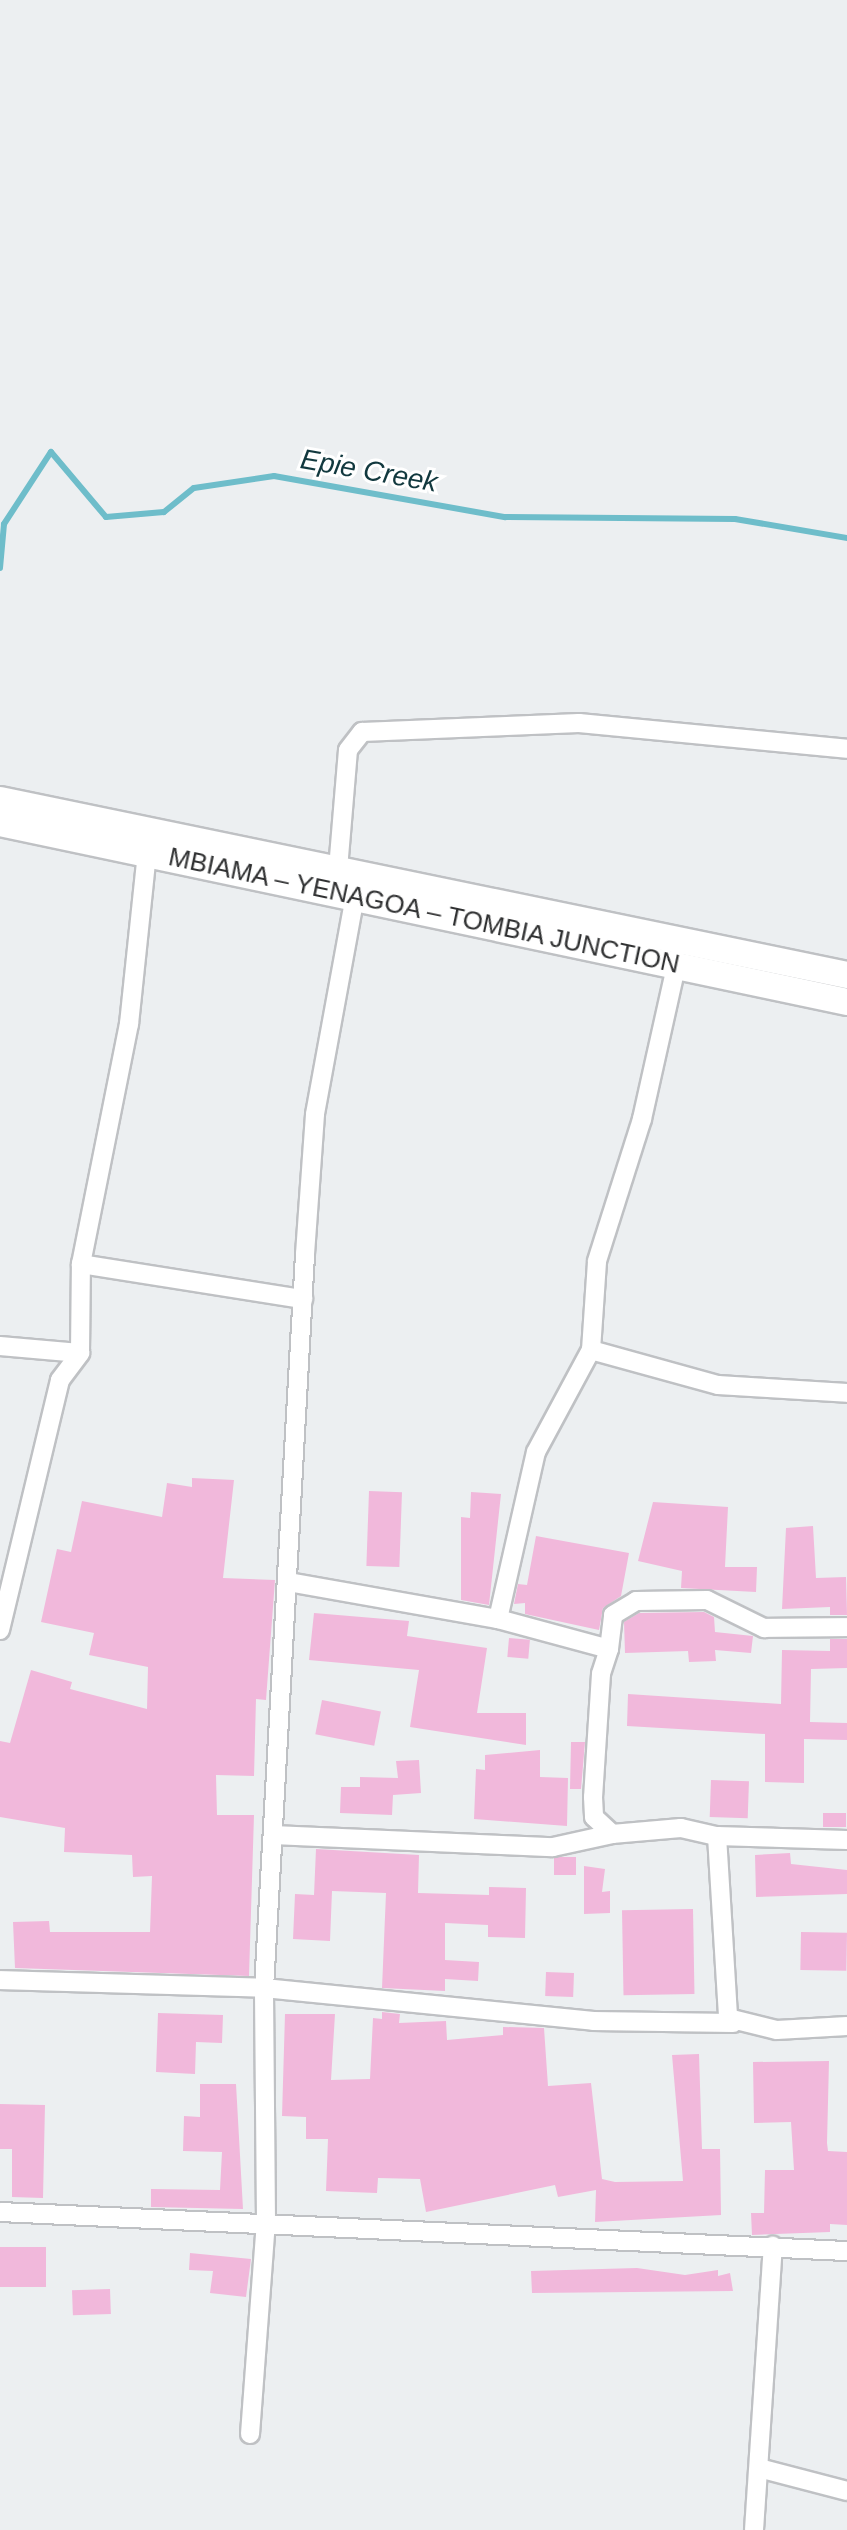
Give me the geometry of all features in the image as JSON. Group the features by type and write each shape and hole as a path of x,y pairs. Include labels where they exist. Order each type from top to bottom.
{"main road":[{"name":"MBIAMA – YENAGOA – TOMBIA JUNCTION","path":"0,800 847,975"},
{"name":"MBIAMA – YENAGOA – TOMBIA JUNCTION","path":"0,823 677,963 847,1002"}],"street":[{"path":"338,869 348,750 362,732 579,723 847,749"},
{"path":"0,1630 60,1380 80,1353 81,1264 129,1024 147,854"},
{"path":"250,2434 266,2221 264,1988 315,1114 355,895"},
{"path":"498,1619 536,1452 591,1350 597,1261 642,1119 677,963"},
{"path":"81,1264 303,1299"},
{"path":"0,1346 80,1353"},
{"path":"591,1350 718,1385 847,1393"},
{"path":"288,1582 498,1619 609,1649"},
{"path":"612,1834 594,1817 593,1797 601,1674 609,1649 613,1615 636,1601 707,1600 764,1628 847,1627"},
{"path":"273,1835 553,1847 612,1834 681,1828 717,1836 847,1840"},
{"path":"717,1836 724,2002 733,2023"},
{"path":"0,1980 264,1988 593,2021 733,2023 777,2030 847,2026"},
{"path":"0,2212 266,2221 322,2230 847,2251"},
{"path":"754,2530 773,2246"},
{"path":"759,2468 847,2491"}],"building":[{"path":"192,1478 234,1480 223,1578 275,1580 266,1700 256,1699 254,1776 216,1775 217,1815 254,1815 249,1976 15,1968 13,1922 49,1921 50,1932 150,1932 152,1876 133,1877 132,1855 64,1852 65,1828 0,1817 0,1741 10,1743 31,1670 72,1682 70,1689 147,1709 148,1667 89,1655 94,1633 41,1622 57,1549 71,1552 82,1501 162,1517 167,1483 192,1487"},
{"path":"369,1491 402,1492 399,1567 366,1566"},
{"path":"471,1492 501,1494 489,1605 461,1600 461,1517 470,1518"},
{"path":"653,1502 728,1507 725,1567 757,1567 756,1592 681,1588 682,1571 638,1561"},
{"path":"813,1526 816,1578 846,1577 847,1615 830,1615 830,1607 782,1609 786,1528"},
{"path":"536,1536 629,1553 621,1596 603,1608 599,1630 525,1614 525,1603 514,1604 518,1584 527,1585"},
{"path":"704,1612 714,1617 715,1632 753,1636 751,1653 715,1650 716,1661 689,1662 688,1651 625,1653 624,1622 639,1613"},
{"path":"314,1613 409,1621 407,1636 487,1648 477,1713 526,1713 526,1745 410,1727 419,1670 309,1660"},
{"path":"509,1638 530,1640 528,1659 507,1657"},
{"path":"830,1639 847,1639 847,1668 811,1669 810,1722 847,1723 847,1740 804,1739 804,1783 765,1782 765,1734 627,1726 628,1694 781,1704 782,1650 830,1651"},
{"path":"322,1700 381,1711 374,1746 315,1734"},
{"path":"571,1742 585,1742 581,1789 570,1789"},
{"path":"540,1750 540,1777 568,1778 567,1826 474,1819 476,1769 485,1770 485,1755"},
{"path":"419,1760 421,1793 393,1795 392,1815 340,1813 341,1787 360,1787 360,1777 398,1778 396,1761"},
{"path":"711,1780 749,1781 748,1818 710,1817"},
{"path":"823,1813 846,1813 846,1827 823,1827"},
{"path":"316,1849 419,1855 418,1893 489,1895 489,1887 526,1888 525,1938 488,1937 488,1925 445,1923 445,1960 479,1962 478,1981 445,1979 445,1991 382,1988 386,1893 332,1891 330,1941 293,1939 295,1894 314,1895"},
{"path":"790,1853 791,1864 847,1870 847,1894 756,1897 755,1855"},
{"path":"554,1857 576,1857 576,1875 554,1875"},
{"path":"584,1866 605,1869 602,1892 610,1891 610,1913 584,1914"},
{"path":"693,1909 694,1994 623,1995 622,1910"},
{"path":"801,1932 847,1933 846,1971 800,1970"},
{"path":"546,1972 574,1973 573,1997 545,1996"},
{"path":"382,2012 400,2014 399,2023 446,2021 447,2040 503,2035 503,2027 544,2028 548,2086 591,2083 602,2179 615,2182 683,2181 672,2055 699,2054 702,2149 720,2149 721,2215 595,2222 596,2190 558,2197 555,2185 426,2212 420,2179 378,2178 377,2193 326,2191 328,2139 306,2139 306,2117 282,2116 285,2014 335,2014 331,2080 370,2079 373,2018 382,2019"},
{"path":"158,2013 223,2015 222,2043 196,2042 195,2074 156,2072"},
{"path":"829,2061 827,2143 828,2151 847,2152 847,2225 830,2224 830,2232 752,2235 751,2213 764,2213 765,2170 794,2170 791,2122 754,2123 753,2062"},
{"path":"200,2084 236,2084 243,2209 151,2207 151,2189 220,2190 222,2152 183,2151 184,2116 200,2117"},
{"path":"0,2104 45,2105 43,2198 12,2197 12,2149 0,2149"},
{"path":"0,2247 46,2247 46,2287 0,2287"},
{"path":"190,2253 251,2259 246,2297 210,2293 213,2271 189,2270"},
{"path":"637,2268 685,2275 718,2270 718,2276 730,2273 733,2291 532,2293 531,2271"},
{"path":"110,2289 111,2314 73,2315 72,2290"}],"waterway":[{"name":"Epie Creek","path":"0,568 4,524 51,452 106,517 164,512 194,488 274,476 505,517 735,519 847,538"}]}
